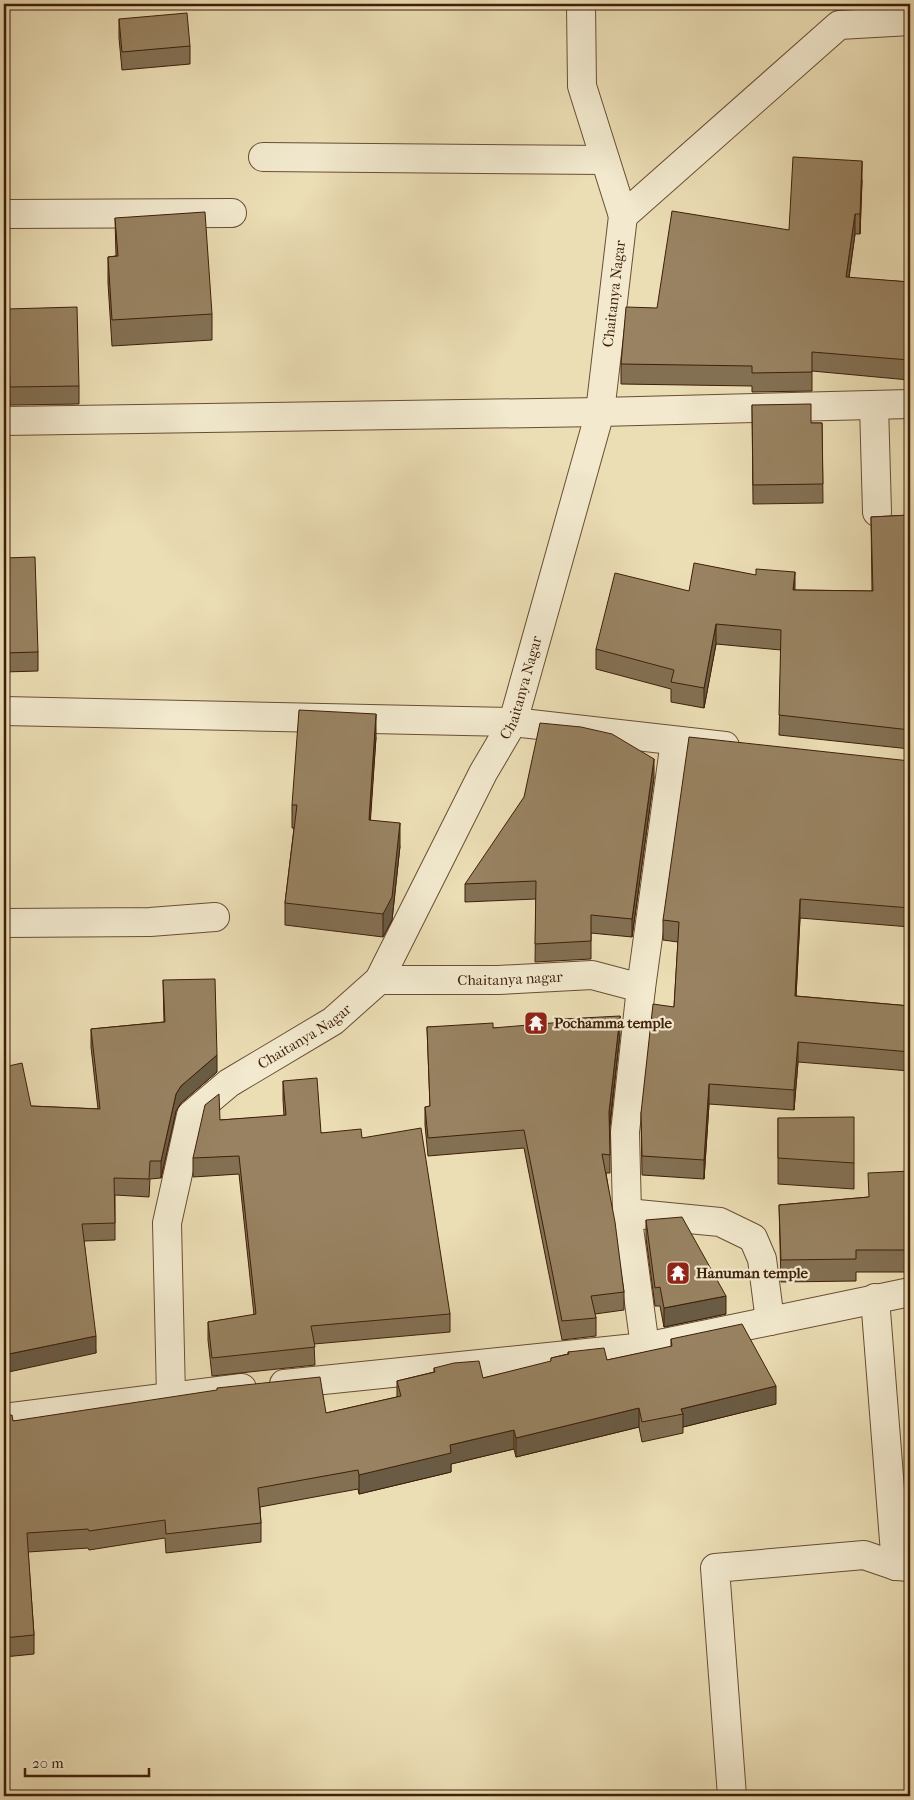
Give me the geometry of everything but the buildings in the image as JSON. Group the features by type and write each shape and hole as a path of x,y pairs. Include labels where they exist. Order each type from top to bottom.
{"street":[{"path":"581,4 582,86 623,216 839,25 910,21"},
{"path":"263,157 605,160"},
{"path":"4,214 232,213"},
{"name":"Chaitanya Nagar","path":"171,1396 166,1224 190,1115 229,1084 333,1021 379,980 483,773 513,722 600,412 623,216"},
{"path":"4,421 600,412 910,404"},
{"path":"874,405 877,512"},
{"path":"4,711 513,722 754,749"},
{"path":"644,1347 627,1213 625,1132 641,988 675,741"},
{"path":"4,923 150,922 215,917"},
{"name":"Chaitanya nagar","path":"379,980 498,980 592,975 641,988"},
{"path":"627,1213 720,1222 753,1238 762,1259 770,1320"},
{"path":"4,1418 171,1396 644,1347 910,1292"},
{"path":"732,1796 715,1568 864,1555 903,1567 875,1298"}],"place":[{"name":"Pochamma temple","path":"536,1023"},
{"name":"Hanuman temple","path":"678,1273"}]}
